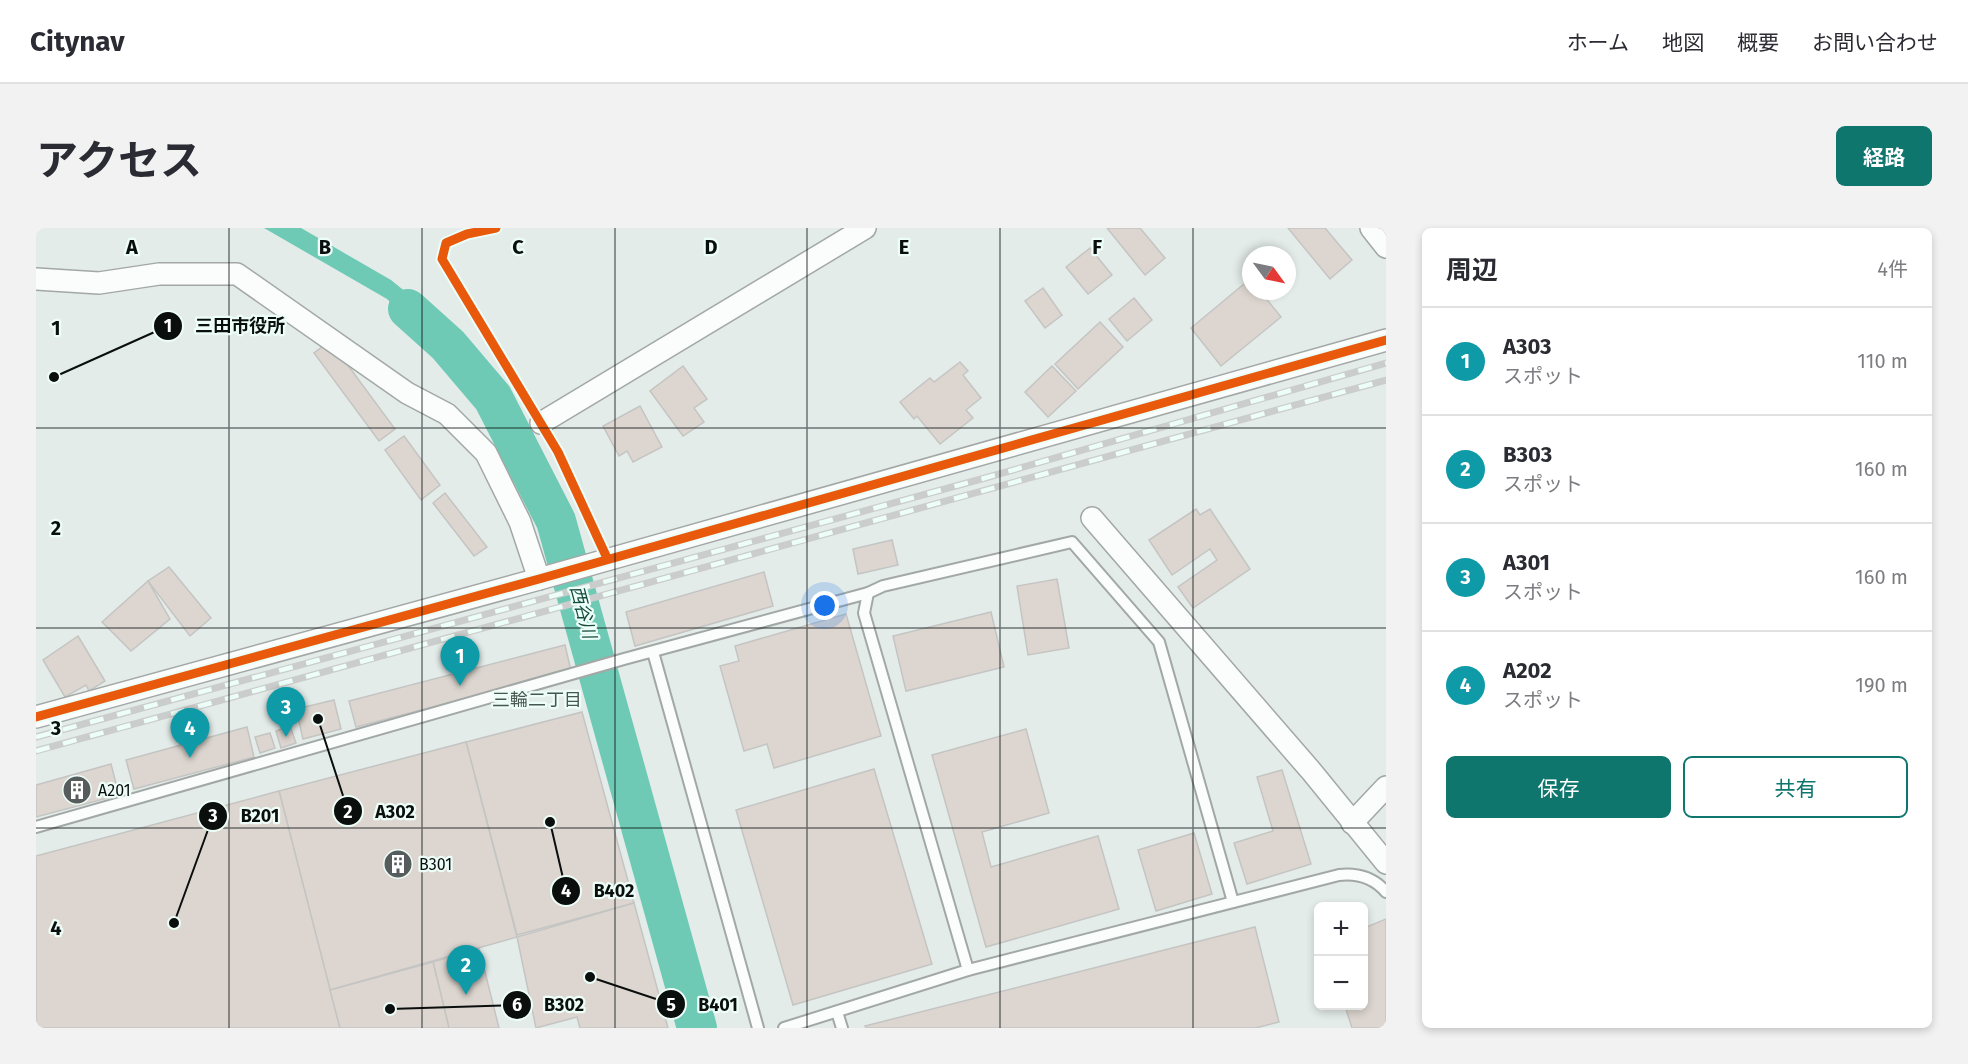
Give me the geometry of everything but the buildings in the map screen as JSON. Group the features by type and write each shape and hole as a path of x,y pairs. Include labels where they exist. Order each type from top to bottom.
{"street":[{"path":"541,423 866,228"},
{"path":"1371,228 1386,247"},
{"path":"36,279 99,283 159,274 237,274 407,393 447,414 486,453 520,522 539,579"},
{"path":"36,717 539,579 1386,340"},
{"path":"1092,518 1312,772 1386,864"},
{"path":"1352,823 1386,787"}],"lane":[{"path":"36,827 624,659 868,593 883,586 1072,542 1159,642 1233,902"},
{"path":"868,593 864,614 968,970"},
{"path":"653,652 758,1028"},
{"path":"784,1028 968,970 1339,875 1357,873 1386,892"},
{"path":"837,1012 842,1028"}],"shaded area":[{"path":"264,228 301,228 391,280 460,336 442,352 387,299"}],"waterway":[{"name":"西谷川","path":"408,309 448,345 493,398 556,521 697,1028"}],"railway":[{"path":"36,737 985,478 1386,363"},
{"path":"36,751 1386,380"}],"cycle path":[{"path":"496,228 467,234 446,243 442,259 558,452 607,558"},
{"path":"36,717 539,579 1386,340"}],"place":[{"name":"三田市役所","path":"54,377"},
{"name":"A303","path":"460,686"},
{"name":"A302","path":"318,719"},
{"name":"A301","path":"286,737"},
{"name":"A202","path":"190,758"},
{"name":"A201","path":"77,790"},
{"name":"B402","path":"550,822"},
{"name":"B301","path":"398,864"},
{"name":"B201","path":"174,923"},
{"name":"B401","path":"590,977"},
{"name":"B303","path":"466,995"},
{"name":"B302","path":"390,1009"}],"district":[{"name":"三輪二丁目","path":"537,700"}]}
